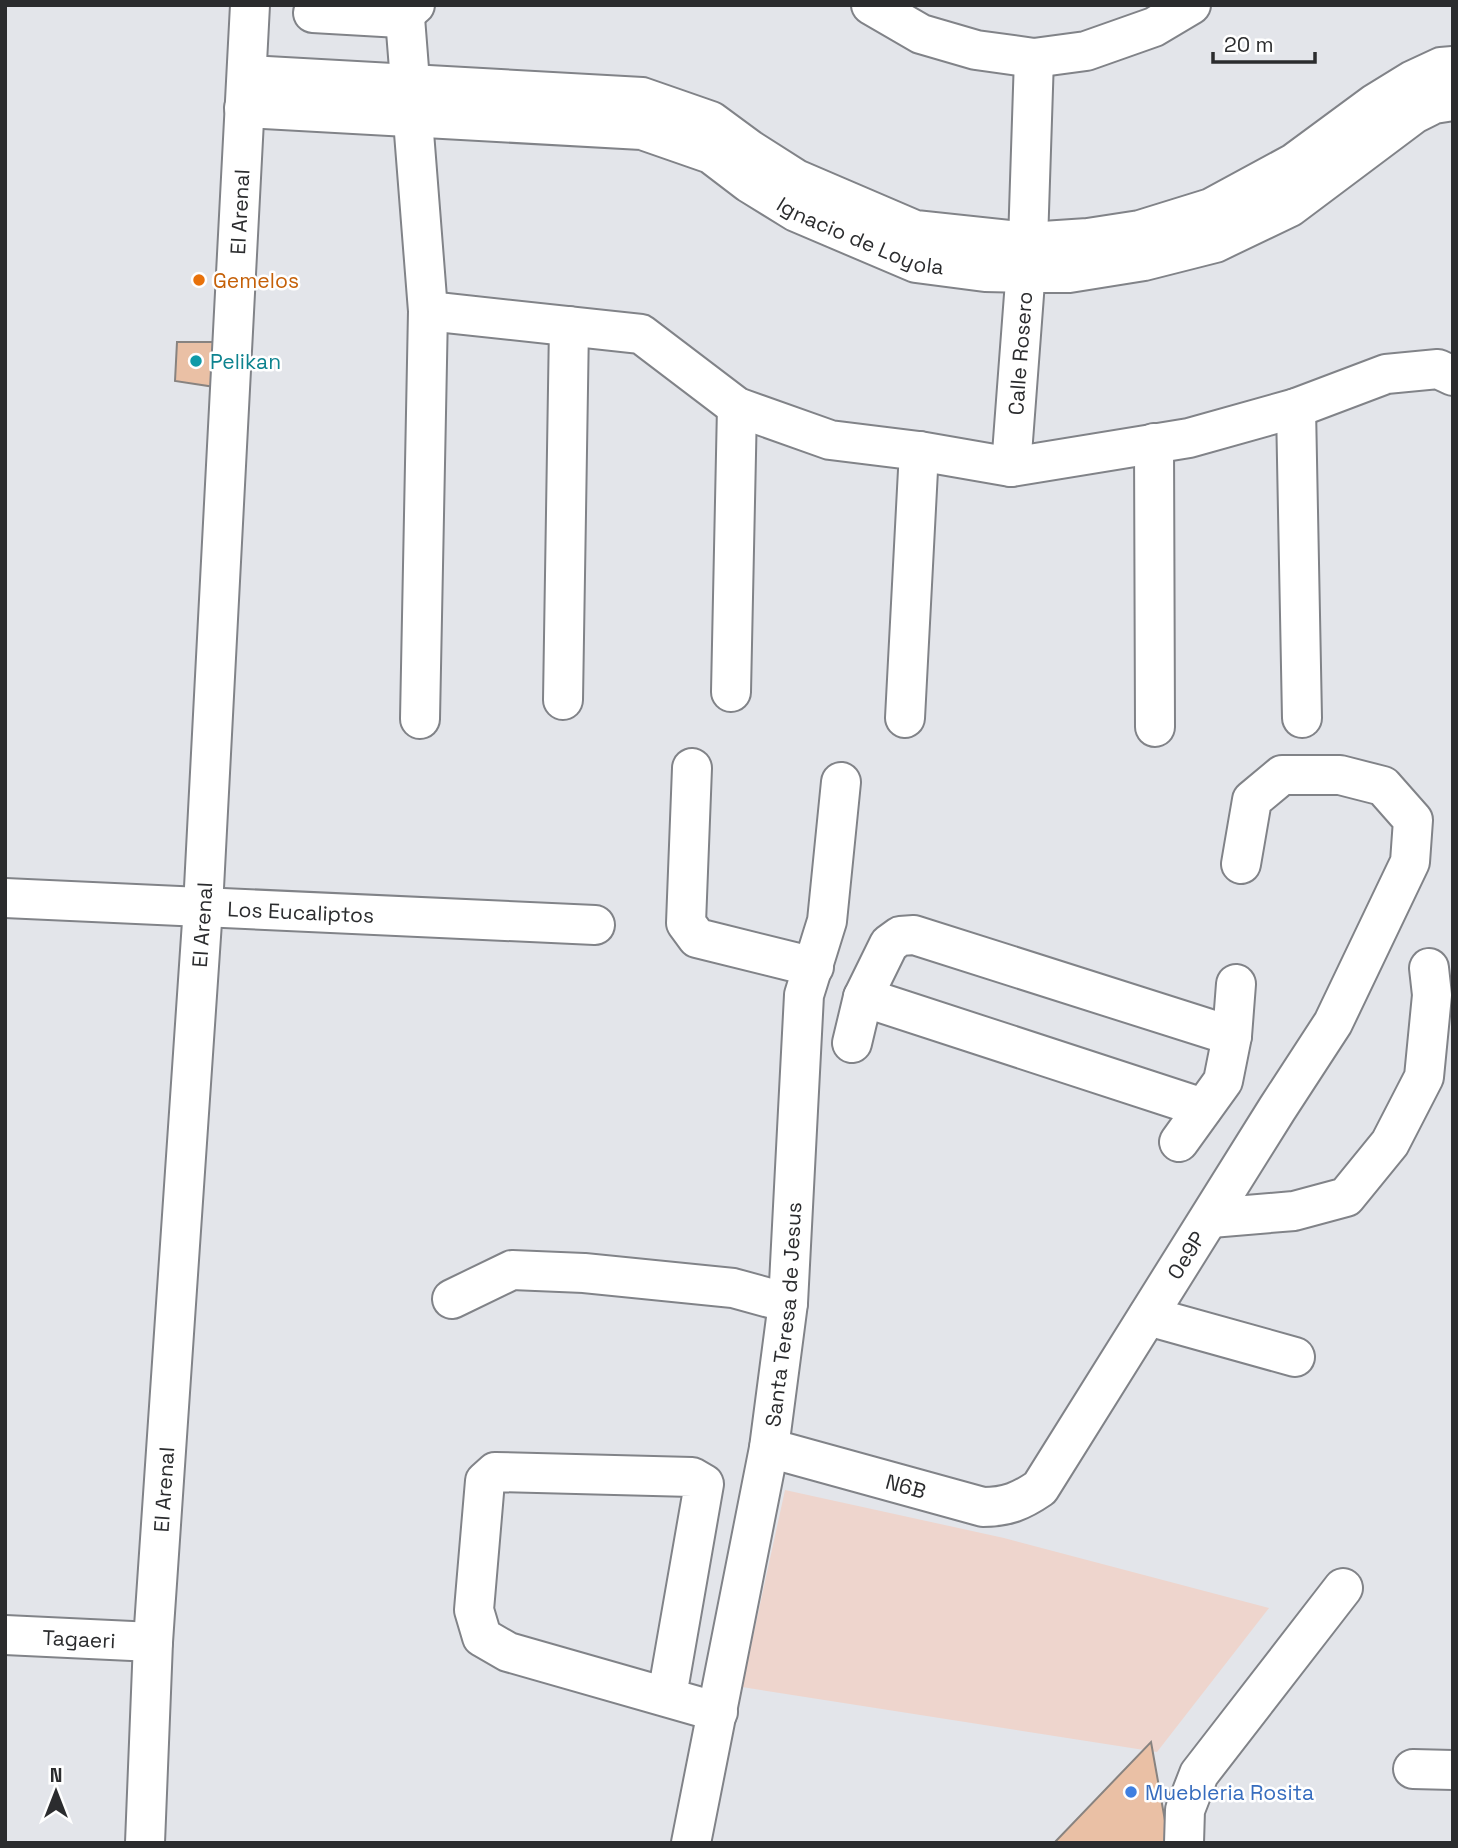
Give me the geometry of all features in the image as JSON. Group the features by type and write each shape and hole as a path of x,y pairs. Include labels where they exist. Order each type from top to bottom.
{"street":[{"name":"El Arenal","path":"145,1843 153,1642 203,907 250,5"},
{"path":"404,5 428,311 420,719"},
{"path":"313,13 401,18 415,5"},
{"path":"871,5 921,34 976,50 1034,58 1086,51 1154,27 1191,5"},
{"name":"Calle Rosero","path":"1012,467 1026,257 1034,58"},
{"name":"Ignacio de Loyola","path":"1302,178 1374,104 1413,80 1453,66"},
{"name":"Ignacio de Loyola","path":"245,92 642,97 710,121 749,149 789,191 915,230 1026,257 1088,238 1140,230 1302,178 1414,114 1434,104 1453,101"},
{"path":"428,311 641,334 737,407 830,440 919,451 1012,467 1189,438 1296,408 1386,374 1438,369 1453,376"},
{"path":"564,700 569,326"},
{"path":"731,692 737,407"},
{"path":"1296,408 1302,718"},
{"path":"1154,443 1154,727"},
{"path":"905,718 919,451"},
{"path":"692,768 685,923 697,938 814,967"},
{"name":"Oe9P","path":"1040,1488 1277,1109 1334,1023 1410,862 1413,820 1383,786 1340,775 1282,775 1252,800 1241,864"},
{"name":"Santa Teresa de Jesus","path":"691,1843 769,1448 788,1303 804,995 828,921 841,782"},
{"name":"Los Eucaliptos","path":"5,898 595,925"},
{"path":"852,1043 863,997 889,944 900,936 914,935 1232,1037"},
{"path":"1211,1217 1294,1211 1346,1197 1390,1143 1424,1077 1432,995 1429,968"},
{"path":"1179,1142 1213,1095 1232,1037 1236,984"},
{"path":"863,997 1213,1095 1245,1090 1277,1109"},
{"path":"452,1299 512,1270 584,1273 733,1288 788,1303"},
{"path":"1148,1316 1295,1357"},
{"name":"N6B","path":"769,1448 983,1507 1005,1507 1023,1500 1040,1488"},
{"path":"667,1696 704,1484 692,1477 495,1472 485,1481 474,1610 482,1637 508,1652 718,1712"},
{"path":"1184,1843 1185,1810 1199,1774 1343,1588"},
{"name":"Tagaeri","path":"5,1635 153,1642"},
{"path":"1413,1769 1453,1770"}],"shaded area":[{"path":"785,1490 1004,1538 1269,1608 1157,1752 742,1687"}],"building":[{"name":"Pelikan","path":"177,342 217,342 215,387 175,381"},
{"name":"Muebleria Rosita","path":"1151,1742 1169,1843 1054,1843"}],"place":[{"name":"Gemelos","path":"199,280"},
{"name":"Pelikan","path":"196,361"},
{"name":"Muebleria Rosita","path":"1131,1792"}]}
